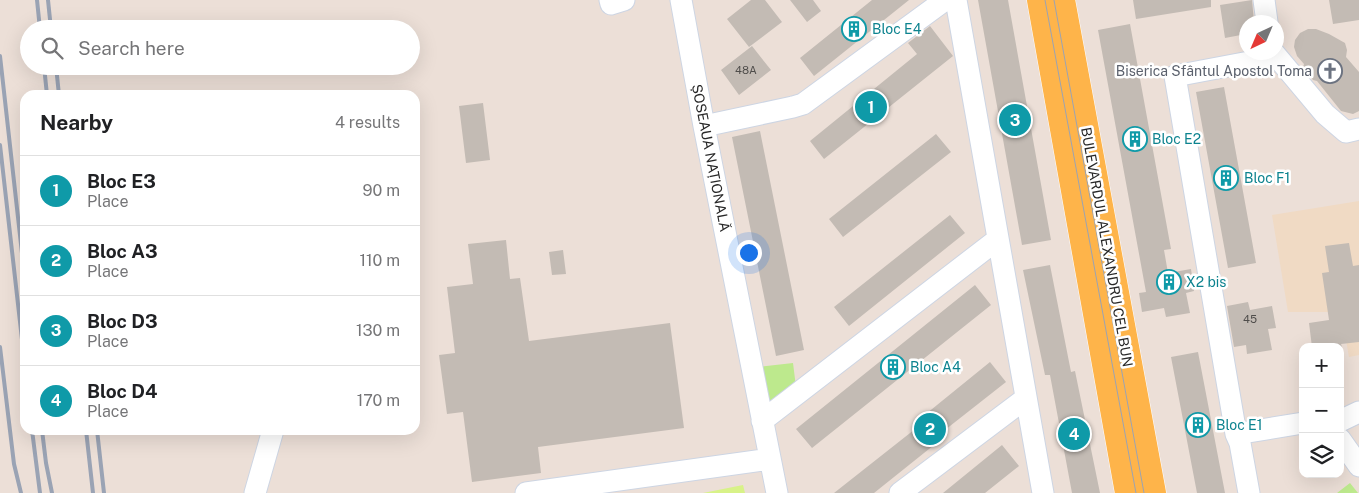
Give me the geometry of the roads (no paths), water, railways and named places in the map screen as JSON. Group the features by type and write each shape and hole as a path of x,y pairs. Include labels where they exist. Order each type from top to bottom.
{"main road":[{"name":"BULEVARDUL ALEXANDRU CEL BUN","path":"1041,0 1128,493"},
{"name":"BULEVARDUL ALEXANDRU CEL BUN","path":"1061,0 1152,493"}],"street":[{"path":"610,0 611,4 624,0"},
{"name":"ȘOSEAUA NAȚIONALĂ","path":"681,0 704,126 777,493"},
{"path":"704,126 803,104 945,0"},
{"path":"956,0 1043,493"},
{"path":"1264,0 1266,15"},
{"path":"1250,493 1240,442 1236,434 1175,76 1260,60"},
{"path":"1278,60 1325,114 1346,132 1359,129"},
{"path":"762,421 998,239"},
{"path":"900,493 1026,398"},
{"path":"1344,419 1359,412"},
{"path":"1236,434 1299,424"},
{"path":"254,493 271,435"},
{"path":"1344,445 1359,466"},
{"path":"526,493 770,458"}],"tram line":[{"path":"1045,0 1136,493"},
{"path":"1054,0 1144,493"}],"railway":[{"path":"37,0 39,20"},
{"path":"48,0 50,20"},
{"path":"0,56 20,235"},
{"path":"45,75 46,90"},
{"path":"57,75 58,90"},
{"path":"0,145 20,322"},
{"path":"0,347 14,464 21,493"},
{"path":"33,435 40,493"},
{"path":"43,435 52,493"},
{"path":"87,435 93,493"},
{"path":"98,435 104,493"}],"place":[{"name":"Bloc E4","path":"854,29"},
{"name":"Biserica Sfântul Apostol Toma","path":"1330,71"},
{"name":"Bloc E3","path":"871,107"},
{"name":"Bloc D3","path":"1015,120"},
{"name":"Bloc E2","path":"1135,139"},
{"name":"Bloc F1","path":"1226,178"},
{"name":"X2 bis","path":"1169,282"},
{"name":"Bloc A4","path":"893,367"},
{"name":"Bloc E1","path":"1198,425"},
{"name":"Bloc A3","path":"930,429"},
{"name":"Bloc D4","path":"1074,434"}]}
